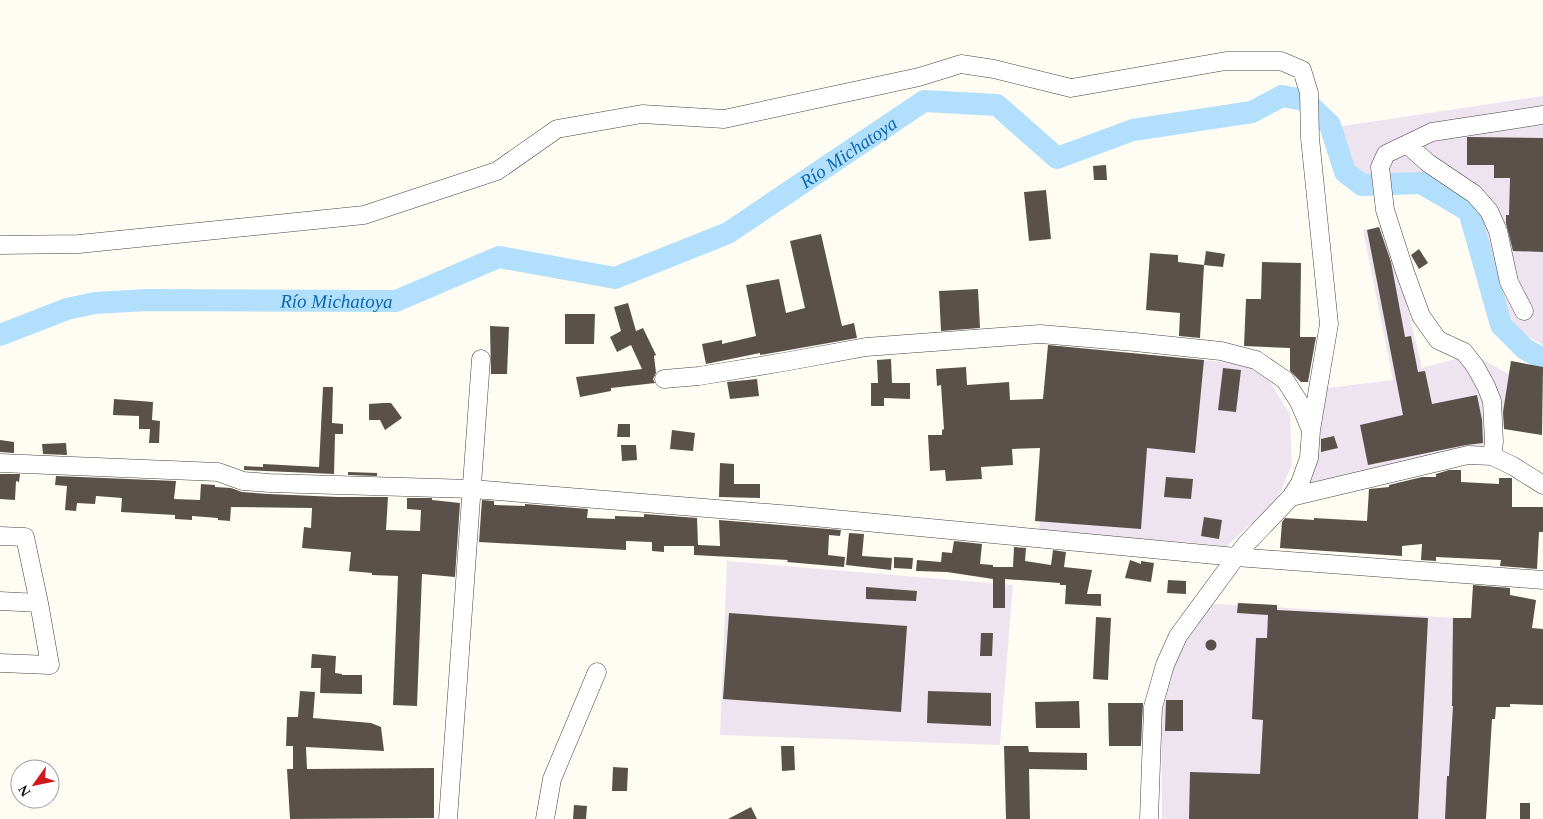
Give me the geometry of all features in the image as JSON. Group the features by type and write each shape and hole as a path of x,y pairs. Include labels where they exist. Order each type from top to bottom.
{"street":[{"path":"0,245 79,244 364,215 497,171 557,129 642,114 724,119 919,78 961,64 994,69 1071,88 1226,62 1281,61 1302,70 1309,93 1310,138 1329,324 1311,430 1309,458 1300,483 1291,498 1247,543 1236,557 1178,636 1165,665 1153,707 1149,819"},
{"path":"1492,456 1494,442 1492,401 1475,366 1464,352 1438,340 1421,316 1385,210 1380,168 1386,154 1432,132 1543,115"},
{"path":"1407,144 1428,163 1474,194 1489,211 1498,231 1509,282 1524,310"},
{"path":"664,379 708,375 866,347 1040,334 1221,351 1256,360 1285,380 1299,402 1311,430"},
{"path":"448,819 481,359"},
{"path":"1291,498 1468,455 1492,456 1513,466 1543,485"},
{"path":"0,463 218,472 243,481 269,483 472,489 792,515 1236,557 1543,580"},
{"path":"0,536 25,537 50,665 0,663"},
{"path":"0,601 39,603"},
{"path":"544,819 552,779 597,672"}],"shaded area":[{"path":"1543,96 1543,345 1519,331 1500,301 1482,224 1452,188 1416,174 1358,177 1336,127"},
{"path":"1388,226 1422,368 1473,354 1512,376 1499,445 1304,484 1312,460 1327,388 1393,380 1363,230"},
{"path":"1050,346 1246,364 1268,379 1290,414 1292,464 1277,500 1227,546 1039,530"},
{"path":"727,561 1013,585 1000,745 720,735"},
{"path":"1217,604 1458,618 1448,819 1162,819 1161,693 1203,605"}],"building":[{"path":"1467,137 1543,138 1543,252 1513,251 1506,223 1506,215 1509,215 1510,178 1494,178 1494,165 1467,165"},
{"path":"1106,165 1107,180 1094,180 1093,166"},
{"path":"1046,190 1051,239 1029,241 1024,192"},
{"path":"1379,227 1391,262 1405,337 1411,336 1418,372 1425,371 1432,404 1477,395 1482,420 1483,443 1368,465 1360,425 1403,415 1367,230"},
{"path":"821,234 842,326 854,323 857,338 760,355 760,353 706,364 702,344 722,340 722,344 756,336 746,285 779,279 786,313 805,308 790,241"},
{"path":"1419,249 1428,263 1419,269 1411,255"},
{"path":"1206,251 1225,254 1223,267 1204,265"},
{"path":"1150,253 1178,255 1178,262 1204,265 1200,338 1179,336 1180,313 1146,310"},
{"path":"1262,262 1301,263 1300,337 1316,337 1308,382 1301,382 1290,371 1290,348 1244,346 1246,299 1261,299"},
{"path":"978,289 980,328 941,331 939,291"},
{"path":"628,303 636,331 643,328 656,355 654,356 656,373 653,379 655,383 611,388 611,391 580,397 576,377 642,369 631,345 617,352 610,337 621,331 614,307"},
{"path":"565,314 595,314 594,344 565,344"},
{"path":"490,326 509,327 507,374 491,374"},
{"path":"1048,345 1204,360 1195,453 1147,448 1141,529 1035,521 1040,448 1012,449 1013,465 981,467 982,479 946,481 945,470 930,471 928,435 942,435 942,430 944,429 941,385 937,386 936,369 966,367 967,385 1009,382 1010,400 1043,399"},
{"path":"891,359 892,383 910,383 910,399 884,398 884,406 871,406 871,383 878,383 877,360"},
{"path":"1511,361 1543,367 1542,435 1504,429 1503,412"},
{"path":"1223,368 1241,370 1236,412 1218,410"},
{"path":"757,379 759,396 730,399 727,382"},
{"path":"323,387 333,387 332,423 343,424 343,434 335,434 334,474 244,470 244,466 263,467 263,464 319,467"},
{"path":"114,399 153,402 152,420 160,421 159,443 149,443 150,429 139,429 139,416 113,415"},
{"path":"391,403 402,418 385,430 380,420 369,420 369,404"},
{"path":"618,424 630,424 630,437 617,437"},
{"path":"672,430 695,433 693,451 670,449"},
{"path":"1334,436 1338,448 1321,452 1321,439"},
{"path":"0,440 14,442 14,453 0,452"},
{"path":"66,443 67,455 43,454 42,444"},
{"path":"621,445 636,445 637,460 622,461"},
{"path":"720,463 734,464 734,484 760,484 760,498 719,497"},
{"path":"1449,470 1461,470 1461,482 1499,484 1499,478 1512,478 1512,507 1543,507 1543,532 1539,532 1537,569 1500,566 1501,560 1436,557 1436,561 1421,560 1422,544 1402,546 1402,556 1280,548 1282,522 1285,518 1367,521 1369,489 1389,487 1389,485 1422,477 1436,477 1436,474"},
{"path":"348,472 377,473 377,476 348,475"},
{"path":"0,474 20,474 19,482 16,481 15,500 0,499"},
{"path":"56,476 176,481 174,499 200,500 201,484 231,488 242,492 268,494 388,497 386,530 420,531 421,510 407,509 407,498 432,498 432,500 460,503 455,577 422,574 417,706 393,705 398,576 372,575 372,573 349,571 351,552 302,548 304,527 311,528 312,508 231,507 230,521 192,516 192,520 175,519 175,515 121,512 122,498 96,496 95,504 77,503 76,511 65,510 67,486 55,485"},
{"path":"1166,477 1193,479 1191,499 1164,497"},
{"path":"482,500 494,501 494,505 525,506 525,504 588,509 587,518 615,519 615,516 644,517 644,514 697,518 698,545 720,546 719,520 841,530 840,536 829,535 828,555 845,557 844,567 787,562 788,560 694,555 694,546 664,546 664,552 652,551 652,542 626,541 626,550 479,542"},
{"path":"1204,517 1222,520 1219,539 1201,536"},
{"path":"849,533 864,534 862,556 892,558 891,570 846,565"},
{"path":"954,541 982,544 980,564 993,565 993,567 1013,567 1014,547 1026,548 1025,561 1051,565 1053,550 1066,552 1064,567 1092,570 1087,594 1101,594 1101,606 1065,604 1066,585 1060,585 1060,583 1005,579 1005,608 993,608 993,579 947,572 916,571 917,560 941,562 942,552 952,553"},
{"path":"894,557 913,558 912,569 894,568"},
{"path":"1130,560 1141,564 1141,561 1154,563 1151,582 1125,578"},
{"path":"1168,580 1186,581 1186,594 1167,593"},
{"path":"1473,585 1510,588 1510,595 1536,600 1532,628 1543,629 1543,705 1510,704 1510,707 1496,707 1495,719 1492,719 1486,819 1445,819 1453,706 1453,618 1471,618"},
{"path":"866,587 917,591 916,601 866,599"},
{"path":"1238,603 1277,605 1277,610 1428,618 1418,819 1189,819 1190,772 1260,774 1263,720 1252,719 1256,638 1267,638 1268,615 1237,613"},
{"path":"729,613 907,626 901,712 723,699"},
{"path":"1096,617 1111,618 1108,680 1093,679"},
{"path":"981,633 993,633 992,656 980,656"},
{"path":"1211,639 1217,645 1211,651 1205,645"},
{"path":"312,654 336,656 335,673 362,675 362,694 320,693 321,668 311,668"},
{"path":"300,691 315,692 313,718 371,723 381,727 384,751 306,747 307,769 434,768 434,818 290,819 287,769 293,769 293,746 286,746 287,717 298,717"},
{"path":"928,691 991,693 991,726 927,723"},
{"path":"1166,700 1183,700 1183,731 1165,731"},
{"path":"1079,701 1080,728 1036,728 1035,702"},
{"path":"1108,703 1143,703 1141,746 1109,746"},
{"path":"781,746 794,746 795,770 782,771"},
{"path":"1004,746 1028,746 1029,752 1087,753 1087,770 1029,769 1030,819 1006,819"},
{"path":"613,767 628,768 627,791 612,791"},
{"path":"1520,803 1530,803 1530,819 1520,819"},
{"path":"574,805 587,806 586,819 573,819"},
{"path":"751,807 757,819 728,819"}],"waterway":[{"name":"Río Michatoya","path":"0,335 67,309 95,303 148,300 396,301 499,257 615,278 728,233 924,101 997,105 1057,158 1133,130 1252,112 1282,96 1304,100 1330,125 1345,172 1362,185 1421,183 1469,211 1501,325 1525,349 1543,359"}]}
